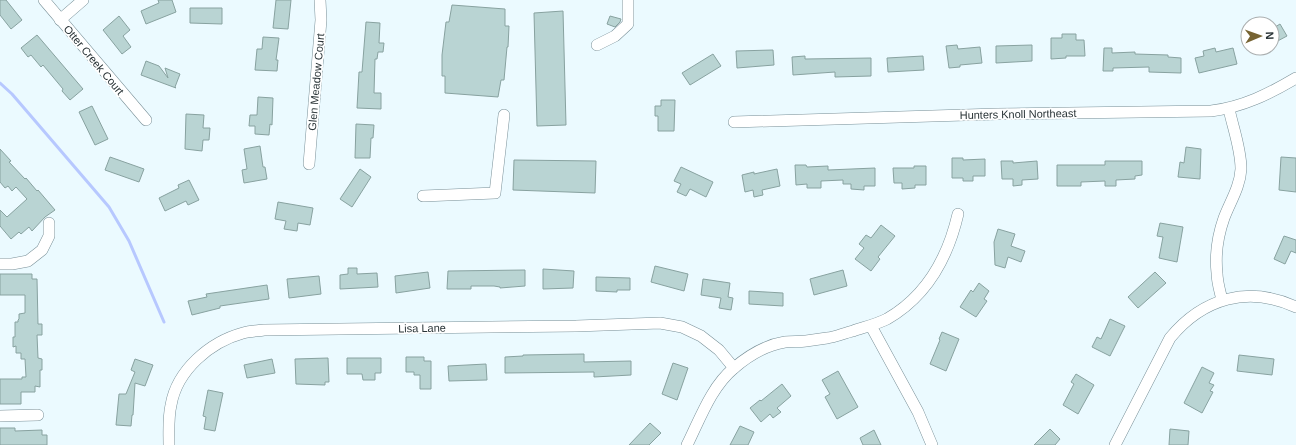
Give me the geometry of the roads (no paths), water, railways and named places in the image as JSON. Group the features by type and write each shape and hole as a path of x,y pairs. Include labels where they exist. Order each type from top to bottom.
{"street":[{"name":"Otter Creek Court","path":"44,0 146,120"},
{"path":"60,20 83,0"},
{"name":"Glen Meadow Court","path":"309,164 321,20 320,0"},
{"path":"597,45 615,36 628,24 628,0"},
{"name":"Hunters Knoll Northeast","path":"734,122 1005,114 1211,111 1251,102 1296,78"},
{"path":"1222,300 1216,273 1217,245 1224,219 1235,195 1240,179 1241,169 1240,155 1229,108"},
{"path":"423,196 495,193 504,115"},
{"path":"687,445 713,392 734,368 754,354 785,342 829,338 870,326 887,319 902,309 929,282 939,267 954,234 958,214"},
{"path":"0,264 12,264 28,261 42,250 49,236 49,223"},
{"path":"1115,445 1170,338 1180,326 1193,315 1207,306 1222,300 1248,296 1276,299 1296,307"},
{"name":"Lisa Lane","path":"169,445 171,405 175,392 186,372 202,354 221,341 243,332 250,331 576,326 660,323 682,327 701,336 719,350 734,368"},
{"path":"870,326 918,412 932,445"},
{"path":"0,416 38,415"}],"waterway":[{"path":"0,83 12,94 109,207 129,241 164,322"}]}
